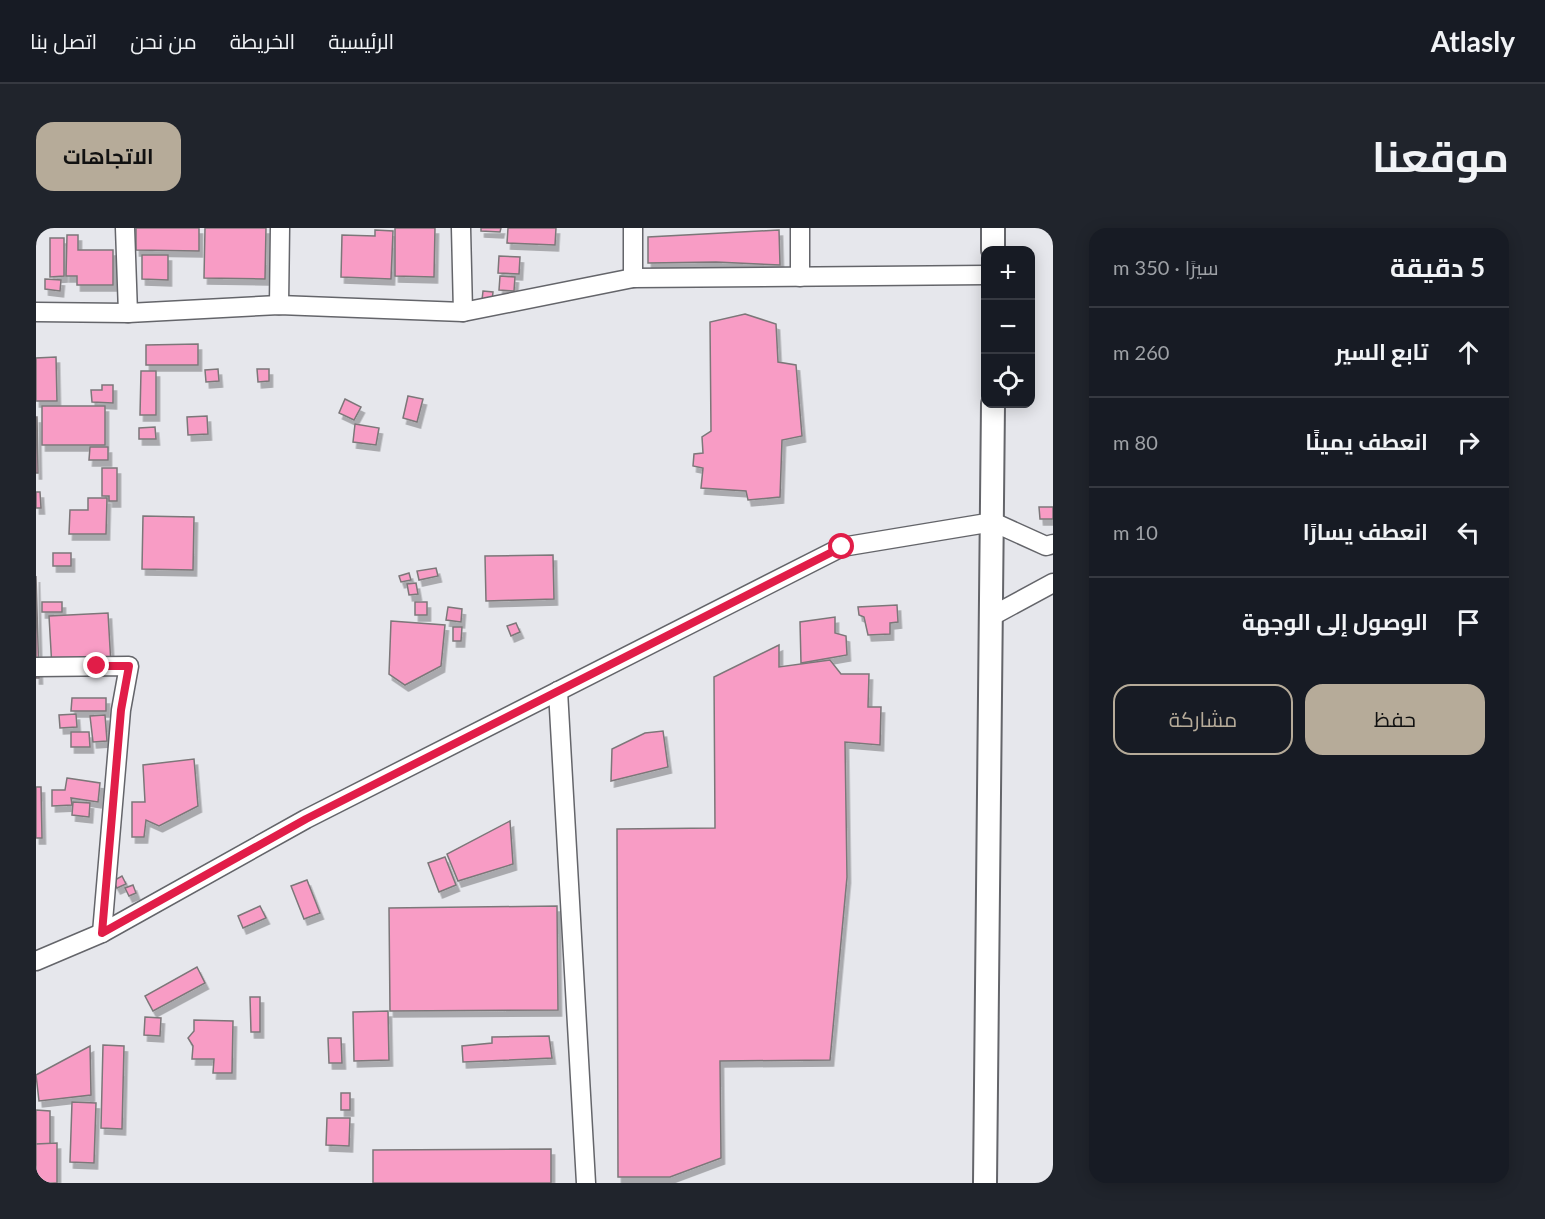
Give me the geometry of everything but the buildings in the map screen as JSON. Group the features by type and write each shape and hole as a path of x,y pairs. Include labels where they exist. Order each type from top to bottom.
{"street":[{"path":"125,228 128,313"},
{"path":"279,305 280,228"},
{"path":"462,228 463,312"},
{"path":"633,228 633,278"},
{"path":"800,228 800,277"},
{"path":"993,228 993,246"},
{"path":"36,312 128,313 279,305 463,312 633,278 981,275"},
{"path":"985,1183 993,408"},
{"path":"36,961 102,933 306,819 842,547 993,522 1046,546 1053,544"},
{"path":"992,616 1053,583"},
{"path":"36,667 129,666 121,710 102,933"},
{"path":"558,691 586,1183"}],"route":[{"path":"97,666 129,666 121,710 102,933 306,819 842,547"}]}
